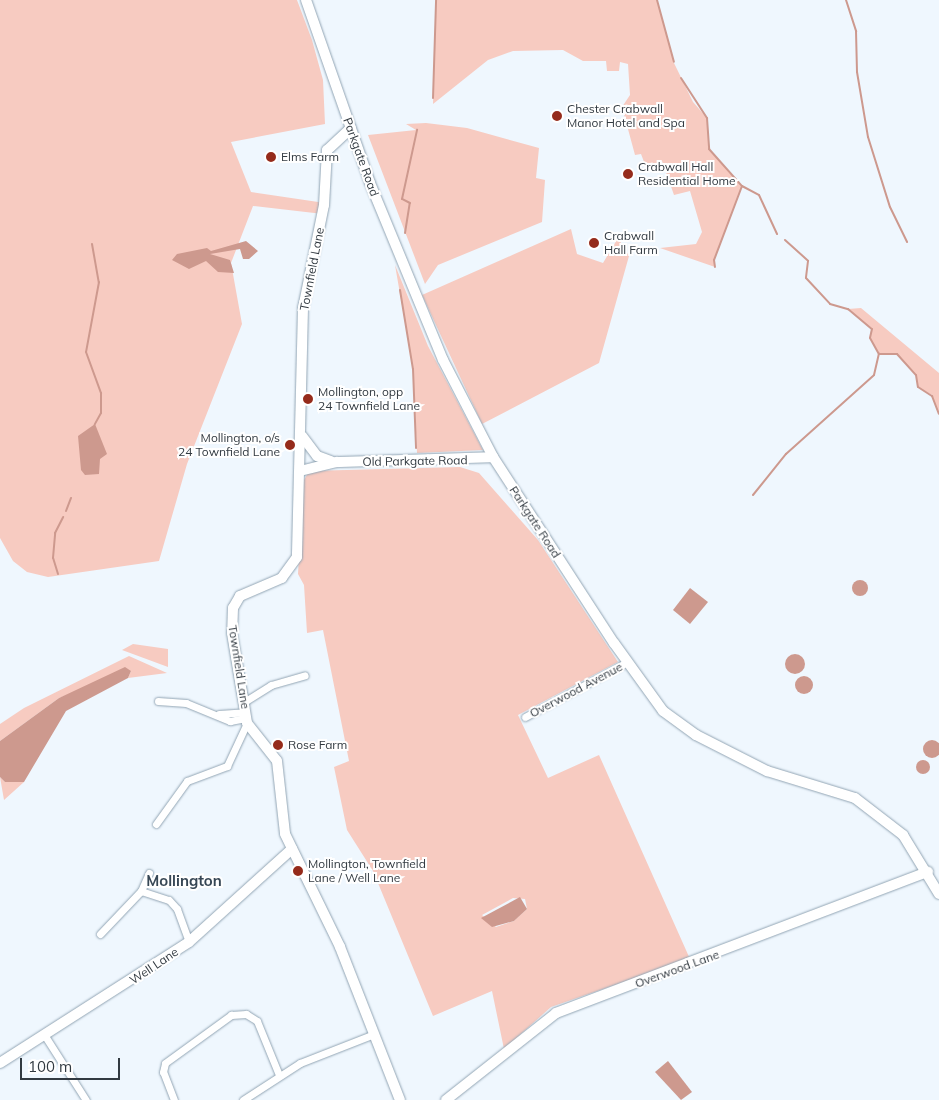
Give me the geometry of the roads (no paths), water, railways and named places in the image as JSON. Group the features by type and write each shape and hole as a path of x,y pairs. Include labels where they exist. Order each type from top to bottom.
{"street":[{"name":"Parkgate Road","path":"306,0 413,295 493,456 627,662 677,723 767,771 855,798 903,835 928,872 939,894"},
{"name":"Townfield Lane","path":"351,128 327,150 325,203 303,308 300,471 292,568 274,582 247,591 233,608 232,642 246,714 276,761 278,801 292,849 340,947 400,1100"},
{"name":"Old Parkgate Road","path":"301,435 317,456 337,462"},
{"name":"Old Parkgate Road","path":"300,471 337,462 493,456"},
{"name":"Overwood Avenue","path":"525,717 627,662"},
{"path":"156,824 187,781 228,766 246,714 270,685 305,675"},
{"path":"158,701 219,714 246,714"},
{"path":"219,714 230,722 246,714"},
{"name":"Well Lane","path":"0,1063 46,1036 189,942 292,849"},
{"name":"Overwood Lane","path":"446,1100 556,1013 928,872"},
{"path":"100,934 141,891 148,873"},
{"path":"141,891 169,900 177,908 189,942"},
{"path":"174,1100 163,1072 165,1063 231,1015 246,1014 257,1021 279,1075"},
{"path":"243,1100 279,1075 374,1034"},
{"path":"46,1036 86,1100"}],"waterway":[{"path":"433,98 436,0"},
{"path":"657,0 674,62"},
{"path":"846,0 856,31 857,72 868,137 890,207 907,242"},
{"path":"681,78 707,118 709,149 742,186 714,260 715,267"},
{"path":"405,233 410,203 402,199 417,130"},
{"path":"742,186 759,195 777,234"},
{"path":"785,240 808,261 806,278 830,304 848,309 872,329 870,338 879,354 897,354 916,375 918,387 932,396 939,414"},
{"path":"92,244 99,282 86,352 101,393 101,413 95,424"},
{"path":"400,290 413,369 416,448"},
{"path":"753,495 786,454 874,375 879,354"},
{"path":"66,511 71,498"},
{"path":"58,574 53,558 55,533 63,517"}],"place":[{"name":"Chester Crabwall Manor Hotel and Spa","path":"557,116"},
{"name":"Elms Farm","path":"271,157"},
{"name":"Crabwall Hall Residential Home","path":"628,174"},
{"name":"Crabwall Hall Farm","path":"594,243"},
{"name":"Mollington, opp 24 Townfield Lane","path":"308,399"},
{"name":"Mollington, o/s 24 Townfield Lane","path":"290,445"},
{"name":"Rose Farm","path":"278,745"},
{"name":"Mollington, Townfield Lane / Well Lane","path":"298,871"}],"district":[{"name":"Mollington","path":"184,881"}]}
